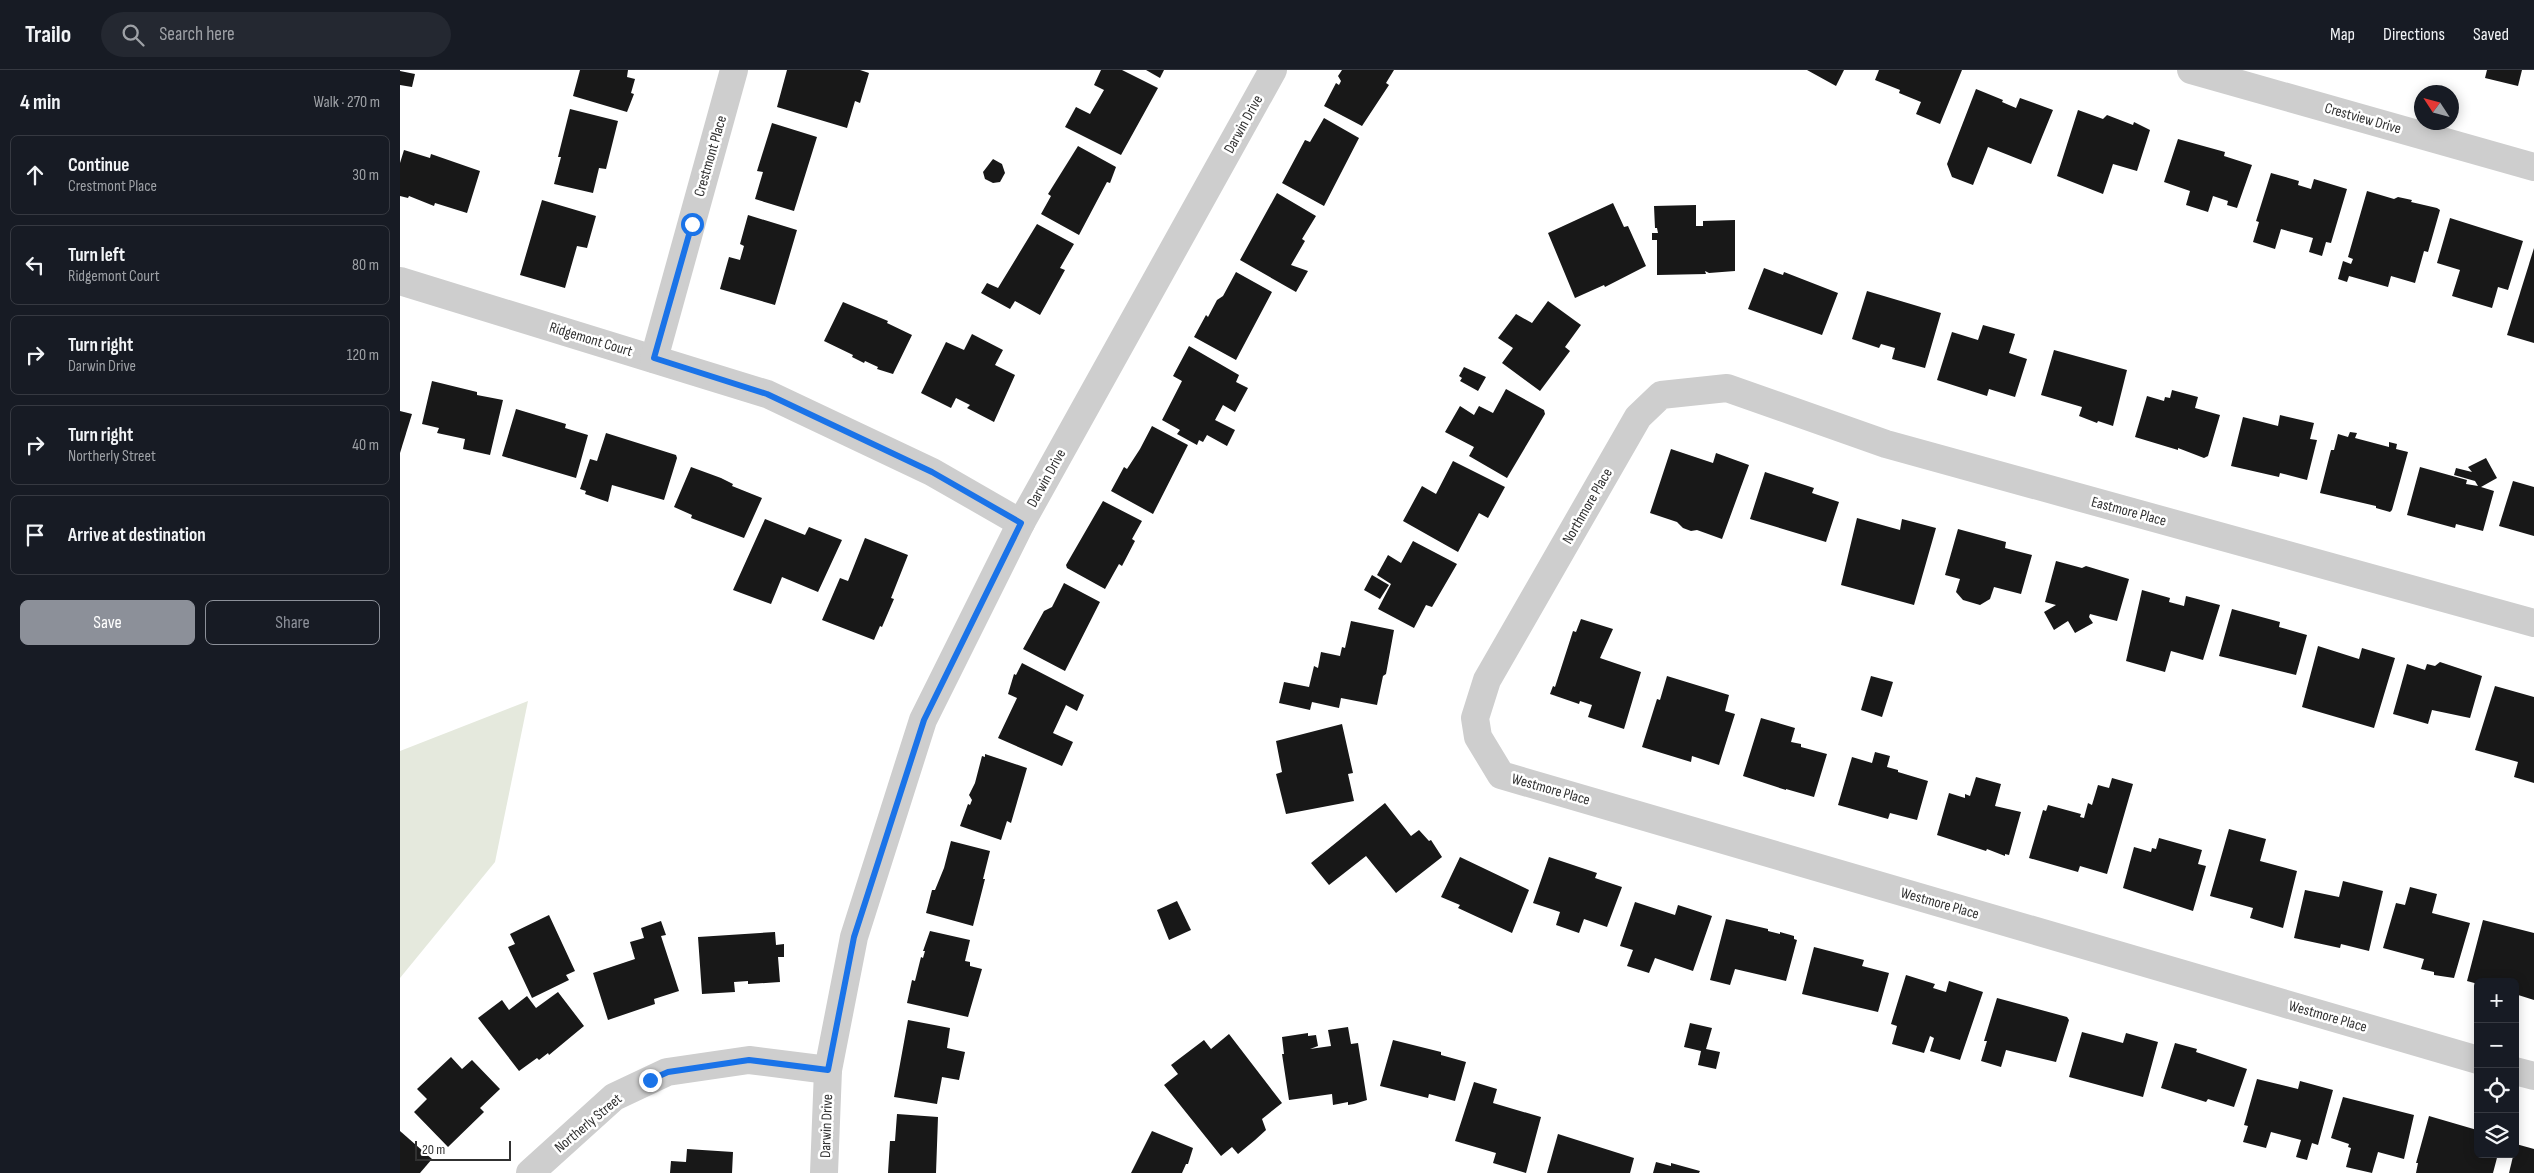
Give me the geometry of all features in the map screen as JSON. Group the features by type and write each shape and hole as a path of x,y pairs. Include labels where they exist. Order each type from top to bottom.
{"street":[{"name":"Crestmont Place","path":"654,358 734,70"},
{"name":"Darwin Drive","path":"824,1173 828,1070 854,937 924,720 1021,523 1273,70"},
{"name":"Crestview Drive","path":"2191,70 2534,166"},
{"name":"Ridgemont Court","path":"400,281 767,394 932,472 1021,523"},
{"name":"Eastmore Place","path":"1727,388 1886,444 2534,623"},
{"name":"Northmore Place","path":"1487,680 1638,417 1661,395 1727,388"},
{"name":"Westmore Place","path":"1487,680 1474,718 1478,737 1501,775 2474,1059"},
{"name":"Northerly Street","path":"530,1173 614,1097 668,1072 749,1060 828,1070"},
{"path":"2519,1071 2534,1076"}],"shaded area":[{"path":"528,701 495,862 400,978 400,751"}],"building":[{"path":"580,70 628,70 627,77 635,79 631,93 634,94 627,112 573,96"},
{"path":"787,70 860,70 869,73 860,103 855,101 847,128 777,107"},
{"path":"1101,70 1122,70 1158,88 1121,155 1065,127 1076,107 1090,114 1104,90 1094,85"},
{"path":"1146,70 1164,70 1160,78"},
{"path":"1342,70 1394,70 1386,83 1389,85 1362,126 1324,106 1336,83 1339,85 1341,81 1338,76"},
{"path":"1807,70 1844,70 1836,86"},
{"path":"1879,70 1962,70 1940,124 1916,114 1921,102 1899,93 1900,90 1875,80"},
{"path":"2487,70 2522,70 2518,86 2485,78"},
{"path":"400,71 415,74 412,87 400,85"},
{"path":"1976,89 2003,100 2002,102 2016,108 2020,98 2053,110 2031,164 1988,147 1973,185 1952,177 1947,164"},
{"path":"570,109 618,121 606,169 599,168 593,193 554,184 561,157 558,157"},
{"path":"2078,110 2103,119 2107,115 2133,125 2134,122 2150,130 2137,171 2113,164 2103,194 2057,176"},
{"path":"1324,118 1359,138 1324,206 1282,183 1305,140 1310,142"},
{"path":"772,123 817,137 794,211 755,199 763,172 757,171"},
{"path":"2178,139 2225,152 2224,156 2252,165 2237,208 2227,205 2228,201 2213,196 2208,212 2186,205 2190,191 2164,182"},
{"path":"1078,146 1116,167 1110,183 1107,182 1079,235 1041,214 1051,196 1048,194"},
{"path":"404,150 430,158 431,154 480,171 467,213 435,203 434,206 409,196 408,198 400,196 400,163"},
{"path":"993,159 1002,164 1005,173 1000,182 993,183 985,179 983,172"},
{"path":"2271,173 2299,181 2298,185 2311,189 2314,179 2347,189 2331,243 2326,242 2322,256 2309,252 2313,238 2281,229 2275,249 2253,242 2259,222 2256,221"},
{"path":"2367,191 2394,199 2398,197 2412,200 2411,202 2440,210 2428,252 2424,251 2415,283 2391,276 2388,287 2349,276 2347,282 2338,279 2343,261 2351,264 2353,259 2348,257"},
{"path":"1277,193 1316,216 1302,239 1305,241 1291,265 1308,271 1296,292 1240,260"},
{"path":"542,200 596,216 587,248 577,246 565,288 520,275"},
{"path":"1613,203 1624,227 1628,226 1646,266 1605,287 1604,285 1575,298 1548,233"},
{"path":"1696,205 1696,226 1703,226 1703,221 1735,220 1735,271 1709,273 1705,271 1706,274 1657,275 1657,240 1652,240 1652,233 1658,233 1657,228 1655,228 1654,206"},
{"path":"748,215 797,230 775,305 720,289 729,257 740,260 744,246 740,244"},
{"path":"2450,218 2523,241 2508,290 2498,287 2492,308 2452,296 2460,270 2437,263"},
{"path":"1037,224 1074,244 1060,268 1065,270 1040,315 1015,301 1010,309 981,293 987,283 998,288"},
{"path":"2534,248 2534,343 2507,335"},
{"path":"1764,268 1783,275 1784,272 1838,293 1822,335 1748,309"},
{"path":"1236,272 1272,292 1236,360 1194,337 1206,315 1208,317 1217,300 1223,296"},
{"path":"1867,291 1941,313 1925,368 1892,359 1895,348 1881,344 1879,348 1852,339"},
{"path":"1548,301 1581,325 1565,347 1570,351 1540,391 1502,363 1513,348 1498,338 1516,314 1532,323"},
{"path":"843,302 888,321 887,323 912,335 893,374 877,369 878,367 865,361 864,363 852,357 853,355 824,341"},
{"path":"1983,325 2015,334 2009,353 2027,359 2015,397 1989,389 1987,396 1937,380 1952,332 1978,340"},
{"path":"972,334 1003,350 995,365 1015,375 994,422 967,408 970,405 956,398 951,408 921,393 946,342 964,350"},
{"path":"1189,346 1239,375 1236,382 1248,388 1235,412 1223,405 1215,420 1235,430 1227,446 1207,435 1203,442 1199,440 1197,445 1177,434 1180,430 1162,420 1182,381 1173,376"},
{"path":"2054,350 2127,370 2113,426 2098,421 2097,423 2079,416 2082,407 2041,395"},
{"path":"1464,367 1486,377 1478,391 1460,381 1462,378 1459,376"},
{"path":"432,381 477,392 477,395 503,400 490,455 463,449 465,439 437,433 439,428 422,424"},
{"path":"1506,389 1544,410 1545,414 1507,478 1469,456 1474,447 1445,432 1460,406 1474,415 1479,406 1493,413"},
{"path":"2172,390 2198,397 2195,408 2220,415 2208,456 2204,458 2178,448 2178,450 2135,437 2147,396 2164,401 2165,397 2170,398"},
{"path":"516,409 566,424 565,428 588,435 576,478 502,456"},
{"path":"400,411 412,414 400,453"},
{"path":"2280,415 2314,423 2310,439 2317,440 2307,480 2280,473 2279,477 2231,466 2243,417 2278,426"},
{"path":"1152,426 1188,445 1153,514 1111,491 1124,467 1127,469 1140,449"},
{"path":"2350,432 2357,433 2355,438 2389,447 2389,442 2397,444 2396,449 2408,452 2390,512 2376,508 2376,506 2320,493 2331,450 2334,450 2338,434 2348,437"},
{"path":"606,433 676,455 677,458 664,500 612,485 608,502 585,494 586,491 580,489 590,459 597,461"},
{"path":"1671,449 1713,463 1716,453 1749,465 1722,539 1697,530 1691,531 1683,528 1677,522 1650,513"},
{"path":"2486,458 2497,478 2481,487 2494,491 2483,531 2456,524 2455,528 2407,515 2420,467 2467,480 2466,484 2478,486 2475,481 2454,475 2456,468 2472,472 2468,467"},
{"path":"1453,461 1505,487 1488,518 1479,513 1458,552 1403,521 1422,486 1436,494"},
{"path":"691,467 721,478 733,484 732,486 762,498 744,538 691,518 692,515 674,507"},
{"path":"1765,472 1814,488 1812,493 1839,502 1826,542 1750,519"},
{"path":"2513,481 2534,487 2534,536 2499,526"},
{"path":"1103,501 1142,521 1132,539 1135,541 1122,566 1119,564 1105,589 1067,568 1066,565"},
{"path":"1857,518 1900,530 1902,519 1936,528 1914,605 1841,585"},
{"path":"765,519 805,535 809,527 842,540 818,592 782,577 771,604 733,590"},
{"path":"1958,529 2006,542 2005,548 2032,555 2021,594 1994,587 1990,599 1980,605 1963,600 1956,592 1960,579 1945,575"},
{"path":"865,538 908,555 891,598 894,599 874,640 822,620 840,578 848,581"},
{"path":"1413,541 1457,564 1432,607 1426,605 1414,628 1378,609 1391,584 1377,575 1388,555 1401,563"},
{"path":"2056,561 2082,568 2086,566 2129,579 2117,621 2090,614 2089,617 2093,623 2075,633 2068,621 2054,630 2044,612 2056,605 2045,602"},
{"path":"1372,575 1389,585 1380,599 1364,590"},
{"path":"1064,583 1100,602 1065,671 1023,649 1044,611 1052,607"},
{"path":"2142,590 2170,598 2169,602 2184,606 2186,596 2220,605 2203,660 2171,651 2165,672 2126,661"},
{"path":"2232,609 2280,622 2279,627 2307,635 2296,675 2219,656"},
{"path":"1581,619 1613,629 1600,658 1641,672 1624,729 1588,717 1592,705 1580,701 1579,704 1550,694 1553,686 1555,687 1573,631 1576,632"},
{"path":"1351,621 1394,630 1386,674 1383,676 1377,705 1341,698 1339,708 1312,702 1310,710 1279,703 1284,682 1309,687 1314,666 1318,668 1321,652 1340,656 1342,647 1345,648"},
{"path":"2318,646 2359,659 2362,648 2395,658 2374,728 2302,707"},
{"path":"2440,662 2482,676 2470,718 2432,710 2428,724 2393,714 2407,664 2425,670 2427,664 2435,666"},
{"path":"1022,663 1084,695 1077,711 1066,705 1053,733 1073,742 1062,766 998,738 1017,698 1008,694 1014,674 1016,675"},
{"path":"1667,676 1729,695 1725,711 1735,714 1719,765 1692,756 1691,762 1642,747 1657,699 1660,700"},
{"path":"1871,676 1893,682 1882,717 1861,710"},
{"path":"2495,686 2534,697 2534,783 2514,777 2518,762 2475,750"},
{"path":"1761,718 1795,728 1791,742 1801,744 1801,747 1827,754 1814,797 1743,776"},
{"path":"1342,724 1353,773 1348,774 1354,801 1286,814 1276,774 1282,772 1276,741"},
{"path":"1875,752 1890,756 1887,767 1928,781 1917,820 1890,813 1888,819 1838,805 1852,757 1872,763"},
{"path":"985,754 1027,768 1011,823 1007,821 1001,840 960,826 968,804 970,805 972,800 969,795 975,783 982,756 985,757"},
{"path":"1976,777 2001,784 1995,806 2021,812 2009,855 2005,854 2005,856 1987,849 1986,851 1937,835 1949,793 1965,798 1965,794 1970,796"},
{"path":"2112,778 2133,784 2107,874 2080,866 2078,872 2029,858 2043,810 2046,811 2048,805 2081,814 2080,817 2084,818 2088,803 2092,805 2098,785 2109,788"},
{"path":"1385,803 1411,836 1419,830 1429,841 1431,840 1442,857 1396,893 1366,856 1329,885 1311,863"},
{"path":"2229,829 2266,839 2260,861 2297,871 2283,928 2250,918 2253,908 2210,896"},
{"path":"2159,838 2202,850 2198,864 2206,866 2193,911 2123,888 2134,847 2151,852 2152,848 2156,849"},
{"path":"951,841 990,851 973,926 926,913 932,890 935,890 944,868"},
{"path":"1460,857 1529,890 1512,933 1458,908 1460,905 1441,897"},
{"path":"1549,857 1597,873 1595,878 1622,887 1607,927 1584,919 1579,933 1556,925 1560,912 1533,903"},
{"path":"2343,881 2383,891 2369,951 2341,944 2340,948 2294,938 2305,890 2339,897"},
{"path":"2410,887 2437,894 2432,913 2470,923 2454,978 2434,975 2434,972 2421,969 2424,959 2383,948 2396,903 2405,905"},
{"path":"1177,901 1191,930 1169,940 1157,910"},
{"path":"1635,902 1675,915 1678,905 1712,916 1693,971 1655,958 1649,973 1627,966 1633,950 1620,946"},
{"path":"549,915 575,971 566,975 569,980 532,998 508,947 515,944 510,934"},
{"path":"1726,919 1794,936 1794,939 1797,940 1786,981 1735,969 1730,985 1710,980"},
{"path":"2483,920 2534,933 2534,1000 2519,995 2519,978 2474,978 2474,983 2467,981"},
{"path":"661,921 666,935 661,936 679,991 654,999 655,1004 608,1020 593,973 635,959 630,942 644,938 641,928"},
{"path":"930,931 970,940 965,961 970,962 970,966 982,969 968,1017 907,1003 912,980 915,981"},
{"path":"775,932 776,945 784,944 784,957 778,957 780,982 748,984 748,981 734,982 735,992 702,994 698,937"},
{"path":"1814,947 1864,960 1862,966 1889,973 1878,1012 1802,994"},
{"path":"1906,975 1935,984 1933,988 1946,992 1949,981 1983,992 1960,1060 1930,1051 1934,1038 1930,1036 1924,1053 1892,1044 1897,1026 1891,1024"},
{"path":"558,992 584,1026 549,1055 548,1053 539,1060 537,1058 519,1071 478,1018 502,1000 509,1010 527,996 536,1008"},
{"path":"1997,998 2067,1017 2069,1020 2056,1062 2006,1050 2001,1067 1981,1061 1987,1041 1984,1041"},
{"path":"908,1020 950,1028 947,1048 965,1052 959,1080 942,1077 937,1104 894,1097"},
{"path":"1690,1023 1712,1028 1706,1049 1720,1052 1716,1069 1698,1065 1701,1051 1684,1047"},
{"path":"1348,1027 1351,1044 1358,1043 1367,1100 1348,1105 1348,1102 1333,1105 1332,1094 1289,1100 1282,1054 1284,1054 1282,1037 1308,1033 1308,1036 1316,1035 1318,1046 1310,1049 1331,1046 1328,1030"},
{"path":"2082,1032 2123,1043 2126,1033 2158,1042 2143,1097 2069,1077"},
{"path":"1229,1034 1282,1103 1262,1119 1266,1130 1255,1140 1238,1154 1232,1147 1221,1156 1164,1085 1178,1074 1171,1065 1204,1040 1211,1049"},
{"path":"1393,1040 1441,1052 1441,1055 1466,1062 1455,1101 1429,1094 1428,1098 1380,1086"},
{"path":"2175,1043 2197,1049 2196,1052 2247,1069 2234,1107 2208,1099 2206,1102 2161,1088"},
{"path":"451,1057 462,1069 472,1060 500,1089 480,1108 484,1112 448,1147 414,1112 427,1099 417,1089"},
{"path":"2257,1079 2298,1089 2300,1081 2333,1090 2318,1145 2312,1143 2307,1160 2296,1157 2301,1140 2271,1132 2266,1148 2243,1142 2248,1126 2244,1125"},
{"path":"1474,1082 1497,1089 1493,1103 1541,1117 1526,1173 1493,1163 1496,1153 1455,1141"},
{"path":"2343,1097 2414,1115 2404,1159 2378,1152 2372,1173 2346,1167 2351,1148 2348,1147 2349,1144 2331,1138"},
{"path":"897,1114 938,1117 936,1173 888,1173 890,1141 895,1141"},
{"path":"2429,1116 2474,1129 2474,1158 2497,1158 2493,1173 2416,1173 2418,1163 2416,1163"},
{"path":"400,1131 432,1159 420,1173 400,1173"},
{"path":"1152,1131 1193,1148 1188,1164 1186,1164 1182,1173 1131,1173"},
{"path":"1558,1134 1634,1158 1630,1173 1547,1173"},
{"path":"2519,1145 2534,1149 2534,1173 2509,1173 2513,1158 2519,1158"},
{"path":"687,1149 733,1152 732,1173 670,1173 671,1161 686,1162"},
{"path":"1656,1162 1671,1166 1671,1163 1700,1171 1699,1173 1653,1173"}],"route":[{"path":"650,1080 668,1072 749,1060 828,1070 854,937 924,720 1021,523 932,472 767,394 654,358 692,224"}]}
